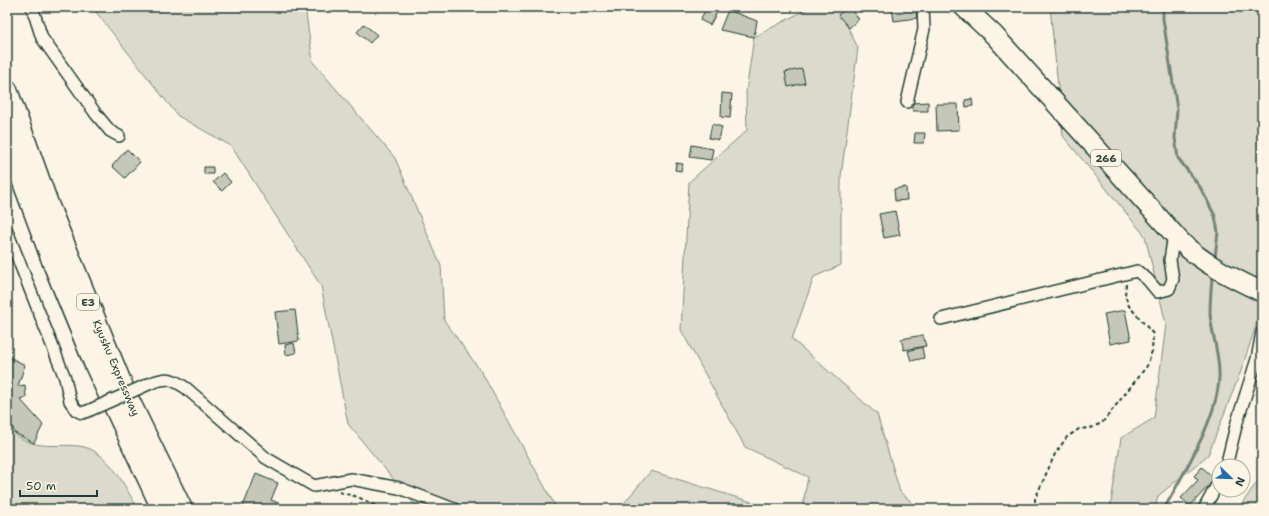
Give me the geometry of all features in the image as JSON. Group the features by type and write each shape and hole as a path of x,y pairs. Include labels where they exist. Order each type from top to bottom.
{"highway":[{"name":"266","path":"964,7 994,35 1174,234 1198,258 1222,273 1262,292"},
{"name":"Kyushu Expressway","path":"7,90 51,211 125,392 182,509"},
{"name":"Kyushu Expressway","path":"7,139 50,256 95,365 162,509"}],"street":[{"path":"32,7 42,38 96,114 110,130 119,136"},
{"path":"907,102 924,29 923,7"},
{"path":"924,29 933,41"},
{"path":"7,231 65,378 72,406 82,413 164,378 175,380 266,458 314,486 351,479 399,488 454,509"},
{"path":"942,319 1122,274 1137,272 1147,279 1158,292 1169,289 1173,279 1170,260 1174,234"},
{"path":"1228,458 1237,422 1257,358 1262,332"},
{"path":"1204,509 1211,496"}],"path":[{"path":"1035,509 1035,499 1055,454 1067,437 1079,429 1090,428 1102,423 1147,366 1152,351 1153,334 1129,306 1125,295 1126,286 1122,274"},
{"path":"336,492 358,497 382,509"}],"shaded area":[{"path":"92,7 305,7 313,62 395,158 441,266 444,320 482,373 557,509 418,509 348,424 321,286 231,146 178,116"},
{"path":"811,7 838,7 858,48 841,176 841,265 814,277 792,339 877,414 900,492 920,509 802,509 808,477 745,447 681,330 689,182 747,130 746,92 754,37"},
{"path":"1050,7 1262,7 1262,307 1241,371 1208,455 1158,496 1155,509 1110,509 1121,438 1154,418 1166,324 1145,236 1063,136"},
{"path":"7,425 17,436 28,442 50,446 84,447 94,451 114,469 138,509 14,509 7,504"},
{"path":"651,471 774,509 619,509"},
{"path":"1262,475 1262,509 1240,509 1246,498 1251,498 1251,491"}],"building":[{"path":"707,7 719,8 710,25 700,20"},
{"path":"848,7 859,19 849,28 838,15"},
{"path":"915,7 917,18 894,21 892,8"},
{"path":"728,10 757,21 754,37 720,30"},
{"path":"364,24 377,35 370,43 357,32"},
{"path":"802,69 805,83 788,87 785,72"},
{"path":"722,93 732,94 730,118 721,117"},
{"path":"972,99 973,106 966,107 965,100"},
{"path":"928,102 928,111 913,111 912,103"},
{"path":"936,104 958,104 959,130 937,131"},
{"path":"712,124 722,127 719,140 709,138"},
{"path":"915,133 925,133 924,143 914,143"},
{"path":"692,145 713,149 711,160 690,157"},
{"path":"127,149 140,162 125,178 112,166"},
{"path":"676,163 683,164 681,171 675,170"},
{"path":"204,167 213,167 213,174 204,174"},
{"path":"223,173 231,182 222,191 213,182"},
{"path":"906,187 907,200 895,201 894,189"},
{"path":"895,211 900,235 884,238 879,214"},
{"path":"295,310 299,341 279,344 275,312"},
{"path":"1125,310 1131,340 1110,344 1104,314"},
{"path":"923,335 926,346 904,350 901,339"},
{"path":"294,343 296,353 286,355 285,345"},
{"path":"922,347 924,358 911,361 908,351"},
{"path":"7,356 25,365 18,386 25,385 26,397 20,399 43,425 34,443 15,433 7,414"},
{"path":"1202,467 1211,475 1211,483 1190,506 1181,498 1198,480 1194,476"},
{"path":"256,474 278,483 271,500 293,509 242,509"}],"waterway":[{"path":"1163,7 1163,19 1177,109 1175,138 1178,158 1200,187 1215,216 1218,232 1215,257"},
{"path":"1164,509 1206,428 1213,410 1217,393 1219,369 1210,314 1212,277"}]}
